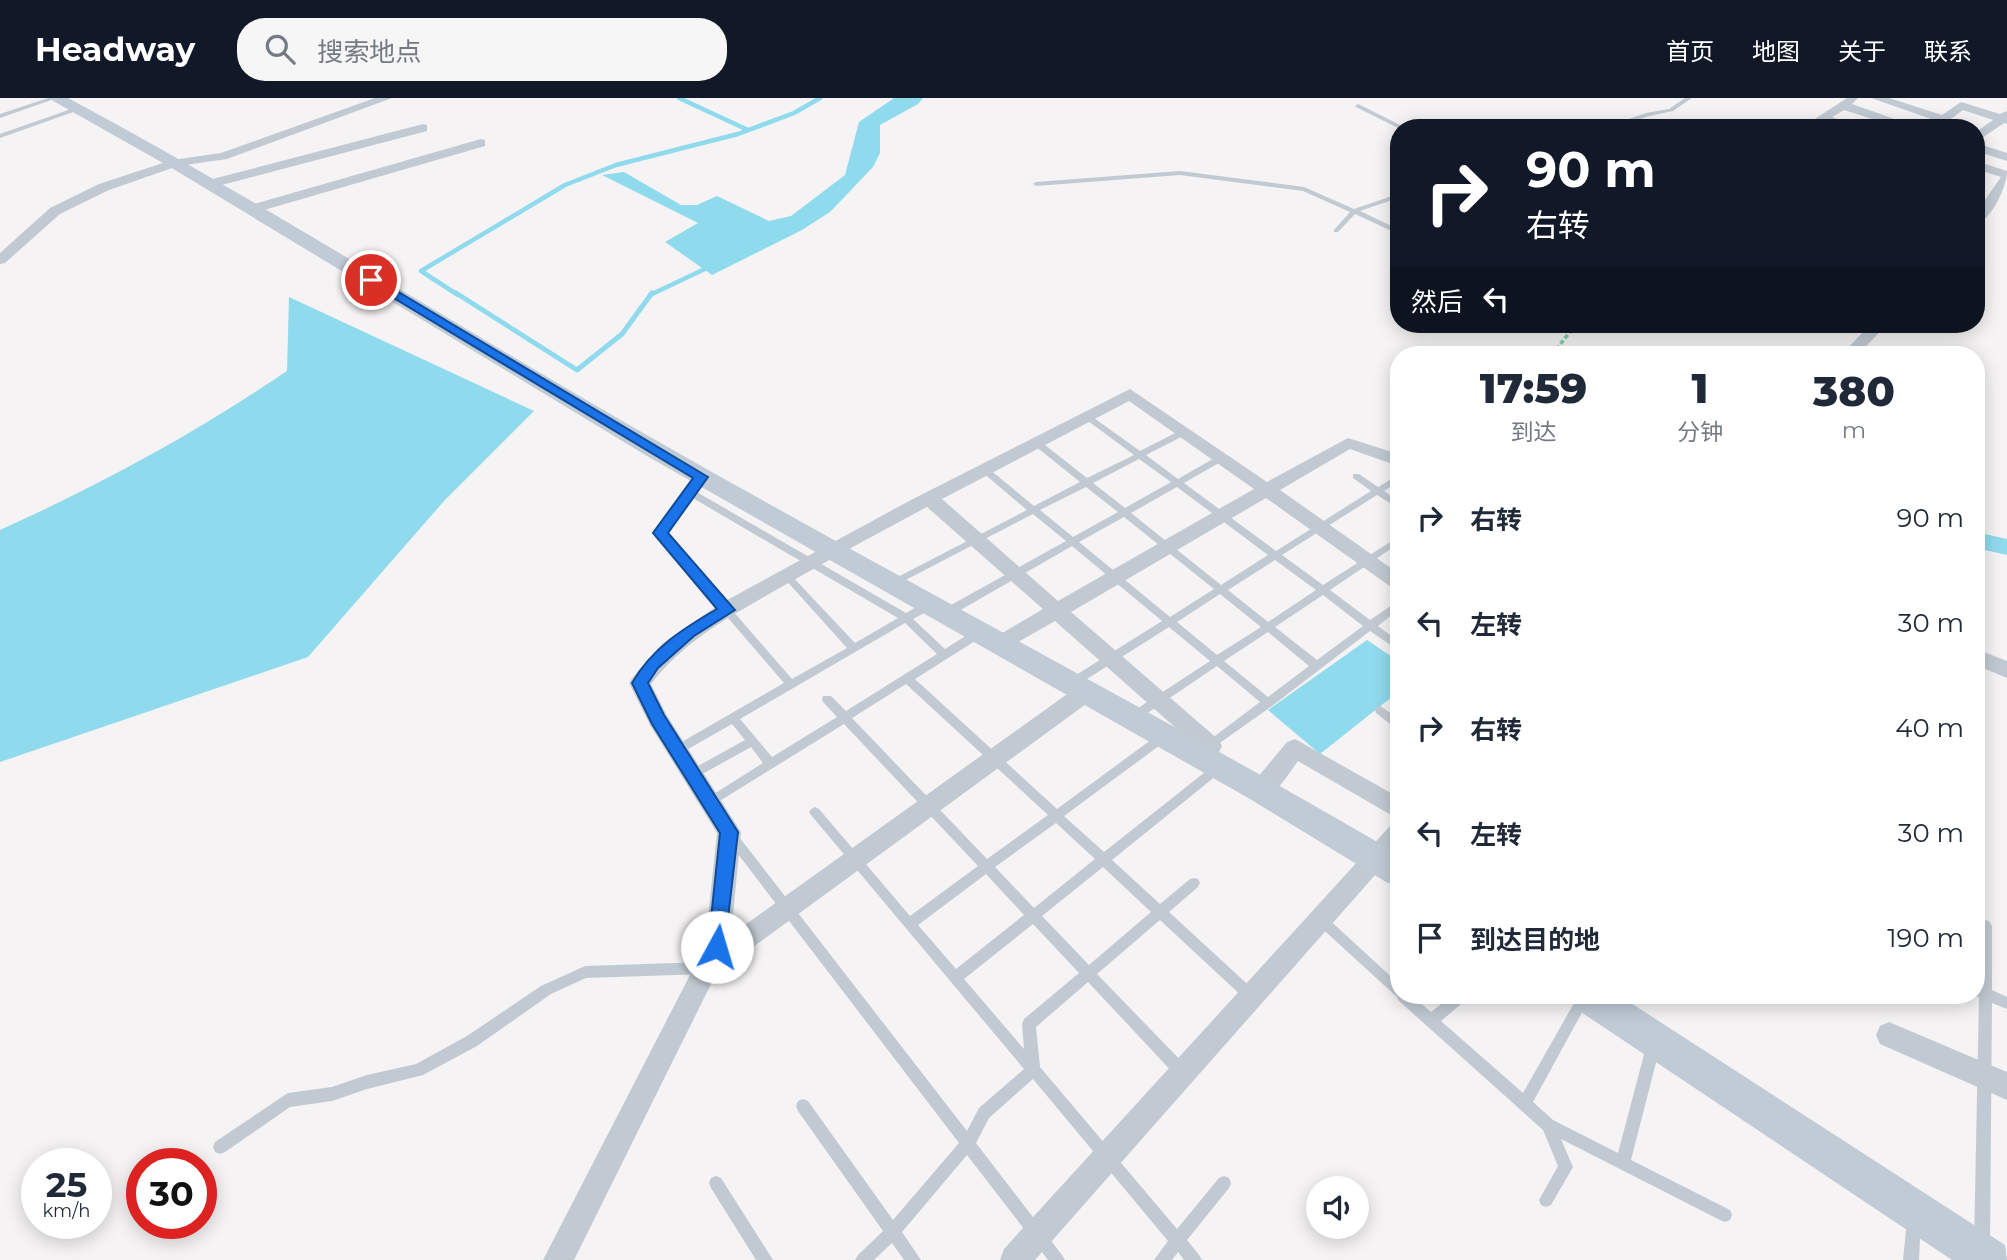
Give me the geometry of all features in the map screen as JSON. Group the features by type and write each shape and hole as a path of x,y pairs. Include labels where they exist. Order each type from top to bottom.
{"street":[{"path":"0,260 55,211 104,187 176,163 223,156 386,98"},
{"path":"1823,118 1854,98"},
{"path":"1877,98 1944,118 1961,106 2005,118"},
{"path":"62,102 176,163 696,484 822,556 891,584 1163,737 1209,756 1387,864 1320,919 1014,1260"},
{"path":"1842,105 1886,119"},
{"path":"1985,132 2005,118"},
{"path":"210,184 422,128"},
{"path":"252,209 481,143"},
{"path":"1985,150 2007,157"},
{"path":"1985,168 2007,176"},
{"path":"1985,208 1991,188 2007,176"},
{"path":"1858,346 1870,333"},
{"path":"558,1260 717,947 729,832 677,750 640,683 653,664 688,632 822,556 1130,394 1390,576"},
{"path":"989,639 1057,610 1348,443 1390,457"},
{"path":"930,499 1159,700 1209,756"},
{"path":"1985,661 2007,670"},
{"path":"706,968 995,759 1078,688"},
{"path":"1261,790 1295,748 1390,804"},
{"path":"1607,1004 1655,1040 1986,1257"},
{"path":"1889,1035 1996,1081"}],"lane":[{"path":"1633,119 1671,110 1689,98"},
{"path":"0,116 62,102"},
{"path":"0,136 12,132 62,102"},
{"path":"1358,106 1390,122"},
{"path":"0,124 12,132"},
{"path":"1037,184 1180,173 1304,189 1390,228"},
{"path":"1336,231 1354,211 1390,199"},
{"path":"1087,416 1390,640"},
{"path":"891,584 1184,432"},
{"path":"1037,443 1317,666"},
{"path":"677,750 906,618 937,609 1016,574 1221,458"},
{"path":"985,470 1268,703"},
{"path":"1356,476 1390,500"},
{"path":"1078,688 1111,658 1390,483"},
{"path":"696,484 660,533 792,684"},
{"path":"1131,719 1390,545"},
{"path":"822,556 906,618 944,655"},
{"path":"787,576 853,648"},
{"path":"955,978 1103,859 1268,703 1390,611"},
{"path":"710,802 944,655 989,639"},
{"path":"908,678 1251,996"},
{"path":"827,699 1182,1073"},
{"path":"1380,710 1390,718"},
{"path":"733,718 771,764"},
{"path":"909,924 1163,737"},
{"path":"693,774 752,741"},
{"path":"815,813 1194,1260"},
{"path":"729,832 1058,1260"},
{"path":"1033,1070 1028,1024 1194,883"},
{"path":"1320,919 1390,984"},
{"path":"1985,939 1986,926"},
{"path":"220,1147 288,1100 332,1094 367,1082 418,1070 472,1041 546,990 584,972 706,968"},
{"path":"1985,994 2007,1003"},
{"path":"1412,1004 1548,1125 1725,1215"},
{"path":"1431,1021 1451,1004"},
{"path":"1525,1104 1599,1004"},
{"path":"1983,1004 1996,1081 1986,1257"},
{"path":"1623,1163 1655,1040"},
{"path":"863,1260 893,1232 968,1143 984,1112 1033,1070"},
{"path":"803,1106 914,1260"},
{"path":"1546,1200 1566,1167 1548,1125"},
{"path":"716,1183 765,1260"},
{"path":"1163,1260 1224,1183"},
{"path":"1911,1260 1914,1210"}],"water":[{"path":"894,98 923,98 918,104 880,125 880,153 873,167 830,212 802,230 712,275 665,242 698,223 602,175 624,172 681,205 697,205 717,196 769,221 791,216 845,175 859,122"},
{"path":"289,297 534,411 444,501 308,657 0,762 0,530 147,457 287,371"},
{"path":"1367,640 1390,656 1390,698 1320,754 1268,710"}],"waterway":[{"path":"679,98 748,130"},
{"path":"458,295 421,271 565,185 616,165 738,134 794,113 820,98"},
{"path":"651,295 711,266"},
{"path":"456,293 577,370 622,334 651,295"},
{"path":"1985,542 2007,547"}],"route":[{"path":"371,280 701,477 660,533 727,610 688,632 653,664 640,683 658,719 729,832 717,947"}]}
